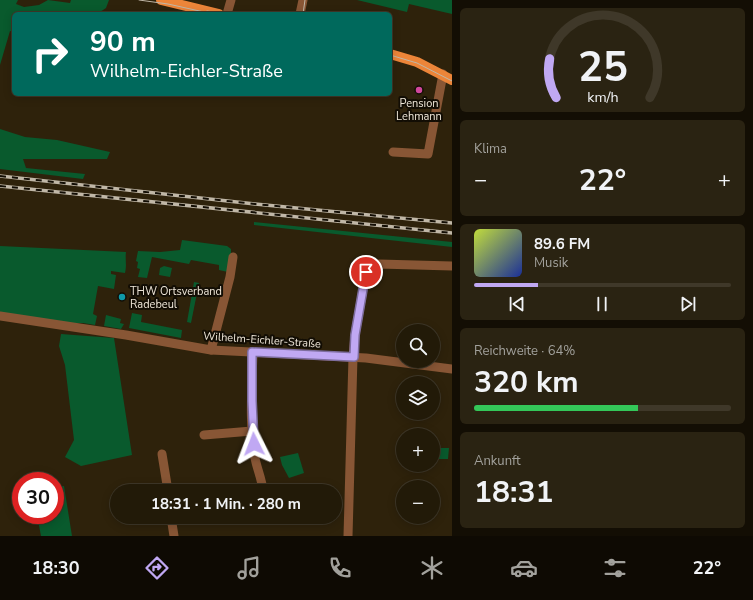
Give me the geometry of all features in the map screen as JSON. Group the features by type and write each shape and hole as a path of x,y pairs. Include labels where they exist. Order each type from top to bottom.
{"main road":[{"path":"161,0 211,12"},
{"path":"392,55 417,62 443,74 452,80"}],"street":[{"path":"228,12 231,0"},
{"path":"300,12 303,0"},
{"path":"392,152 428,154 443,74"},
{"path":"211,350 230,277 233,257"},
{"path":"348,536 355,335 366,272 372,266 380,264 452,266"},
{"name":"Wilhelm-Eichler-Straße","path":"0,316 126,335 211,350 354,357 452,368"},
{"path":"252,352 252,431 255,458 262,484"},
{"path":"204,435 252,431"},
{"path":"162,454 167,484"},
{"path":"172,524 174,536"}],"green space":[{"path":"0,0 18,0 16,4 24,7 39,5 48,0 70,3 71,0 109,0 106,8 100,12 12,12 12,32 10,31 0,65"},
{"path":"357,0 452,0 452,14 409,4 407,12"},
{"path":"0,129 25,137 57,140 110,152 107,159 23,159 26,168 85,174 83,179 0,169"},
{"path":"254,222 452,242 452,247 254,225"},
{"path":"182,240 227,246 231,249 228,272 219,270 219,265 191,260 189,264 152,257 147,278 138,277 140,269 137,268 138,262 136,261 138,251 160,252 180,250"},
{"path":"0,246 126,252 125,273 111,271 111,274 116,275 114,289 98,286 93,314 97,316 95,325 69,323 0,313"},
{"path":"164,266 172,268 170,277 159,275 160,268"},
{"path":"194,282 199,283 191,323 187,322"},
{"path":"132,313 142,315 141,322 182,330 181,338 129,328"},
{"path":"106,315 121,319 120,323 124,324 121,329 104,326"},
{"path":"61,334 114,338 132,455 81,466 65,457 74,440 65,365 59,346"},
{"path":"440,448 449,448 448,459 440,459"},
{"path":"298,453 304,473 289,478 282,465 280,457"},
{"path":"64,486 72,536 41,536 39,524 64,524"}],"tram line":[{"path":"139,0 168,4 204,12"},
{"path":"303,12 305,0"},
{"path":"207,11 214,12"},
{"path":"392,56 417,63 452,81"}],"railway":[{"path":"0,176 255,204 452,223"},
{"path":"0,186 452,233"}],"place":[{"name":"Pension Lehmann","path":"419,90"},
{"name":"THW Ortsverband Radebeul","path":"122,297"}],"route":[{"path":"254,444 252,431 252,352 354,357 355,335 363,282 366,272"}]}
